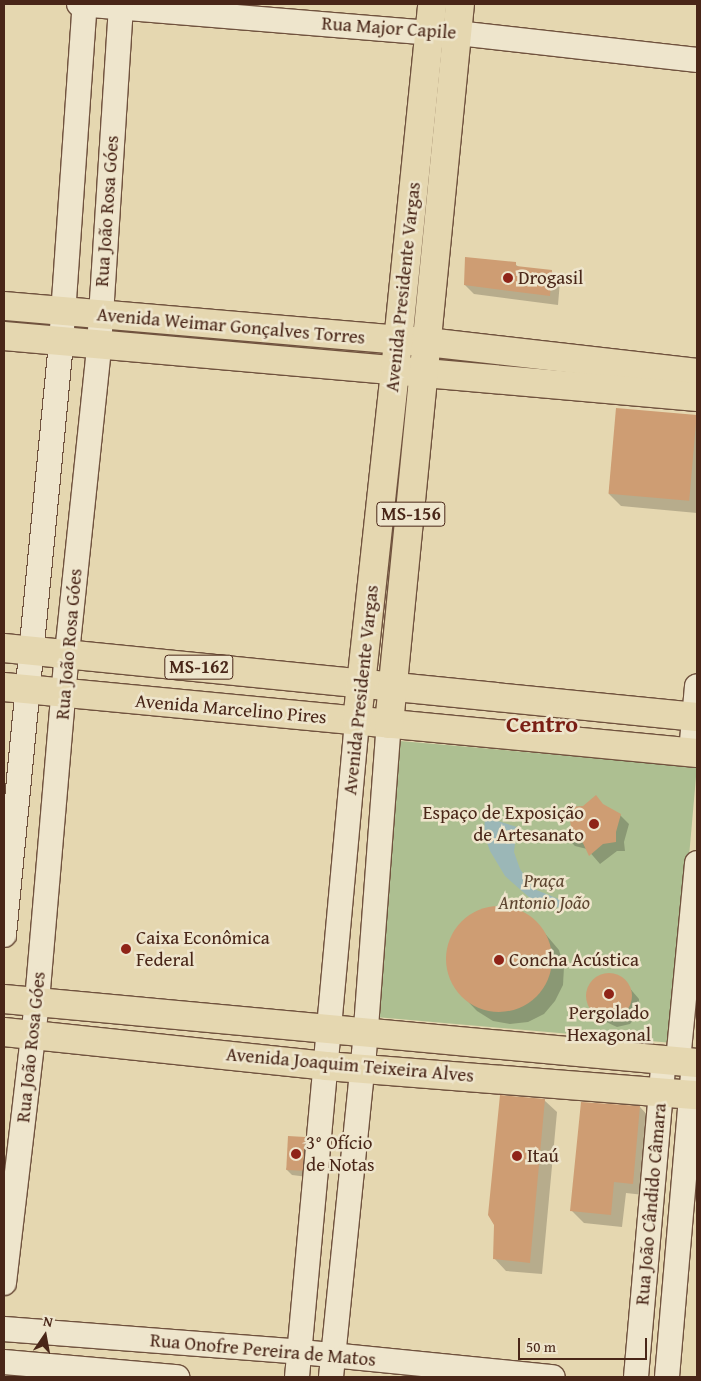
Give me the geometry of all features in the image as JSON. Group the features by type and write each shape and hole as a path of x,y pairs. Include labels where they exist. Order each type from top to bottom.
{"main road":[{"name":"Avenida Presidente Vargas","path":"357,721 432,4"},
{"name":"Avenida Presidente Vargas","path":"389,724 460,4"},
{"name":"Avenida Weimar Gonçalves Torres","path":"4,306 63,313 100,314 427,342 697,373"},
{"name":"Avenida Weimar Gonçalves Torres","path":"4,336 61,343 697,397"},
{"path":"379,518 410,521"},
{"name":"Avenida Marcelino Pires","path":"4,648 696,717"},
{"name":"Avenida Marcelino Pires","path":"16,688 694,752"},
{"name":"Avenida Joaquim Teixeira Alves","path":"4,999 683,1061"},
{"name":"Avenida Joaquim Teixeira Alves","path":"4,1032 326,1066 363,1067 661,1090 694,1095"}],"street":[{"name":"Rua Major Capile","path":"79,4 121,5 430,33 457,33 697,60"},
{"name":"Rua João Rosa Góes","path":"4,934 16,688 32,651 61,343 85,4"},
{"name":"Rua João Rosa Góes","path":"4,1283 37,1001 67,653 99,346 121,5"},
{"path":"694,752 697,686"},
{"name":"Avenida Presidente Vargas","path":"297,1377 357,721"},
{"name":"Avenida Presidente Vargas","path":"332,1366 363,1067 389,724"},
{"name":"Rua João Cândido Câmara","path":"636,1377 661,1090 683,1061 697,863"},
{"path":"666,1377 694,1095 683,1061"},
{"name":"Rua Onofre Pereira de Matos","path":"4,1329 300,1352 332,1366 553,1377"},
{"name":"Rua Onofre Pereira de Matos","path":"4,1362 177,1377"}],"green space":[{"name":"Praça Antonio João","path":"400,741 697,767 673,1043 376,1017"}],"water":[{"path":"485,817 517,827 514,852 520,869 534,889 561,900 560,908 531,899 505,876 490,851 484,834"}],"building":[{"name":"Drogasil","path":"465,257 516,262 516,266 552,270 550,296 464,285"},
{"path":"616,408 697,415 689,501 609,494"},
{"name":"Espaço de Exposição de Artesanato","path":"596,795 603,804 621,814 616,832 616,842 603,844 589,856 582,841 564,837 571,827 568,807 583,806"},
{"name":"Concha Acústica","path":"499,906 519,910 536,922 548,939 552,959 548,979 536,996 519,1008 499,1012 479,1008 462,996 450,979 446,959 450,939 462,922 479,910"},
{"name":"Pergolado Hexagonal","path":"609,973 622,977 628,983 632,996 628,1009 622,1015 609,1019 596,1015 590,1009 586,996 590,983 596,977"},
{"name":"Itaú","path":"500,1095 545,1099 530,1263 493,1259 494,1225 488,1215"},
{"path":"581,1102 640,1106 633,1184 614,1182 611,1215 570,1211"},
{"name":"3° Ofício de Notas","path":"288,1136 305,1137 303,1171 286,1170"}],"place":[{"name":"Drogasil","path":"508,278"},
{"name":"Espaço de Exposição de Artesanato","path":"594,824"},
{"name":"Caixa Econômica Federal","path":"126,949"},
{"name":"Concha Acústica","path":"499,960"},
{"name":"Pergolado Hexagonal","path":"609,994"},
{"name":"3° Ofício de Notas","path":"296,1154"},
{"name":"Itaú","path":"517,1156"}],"district":[{"name":"Centro","path":"542,724"}]}
